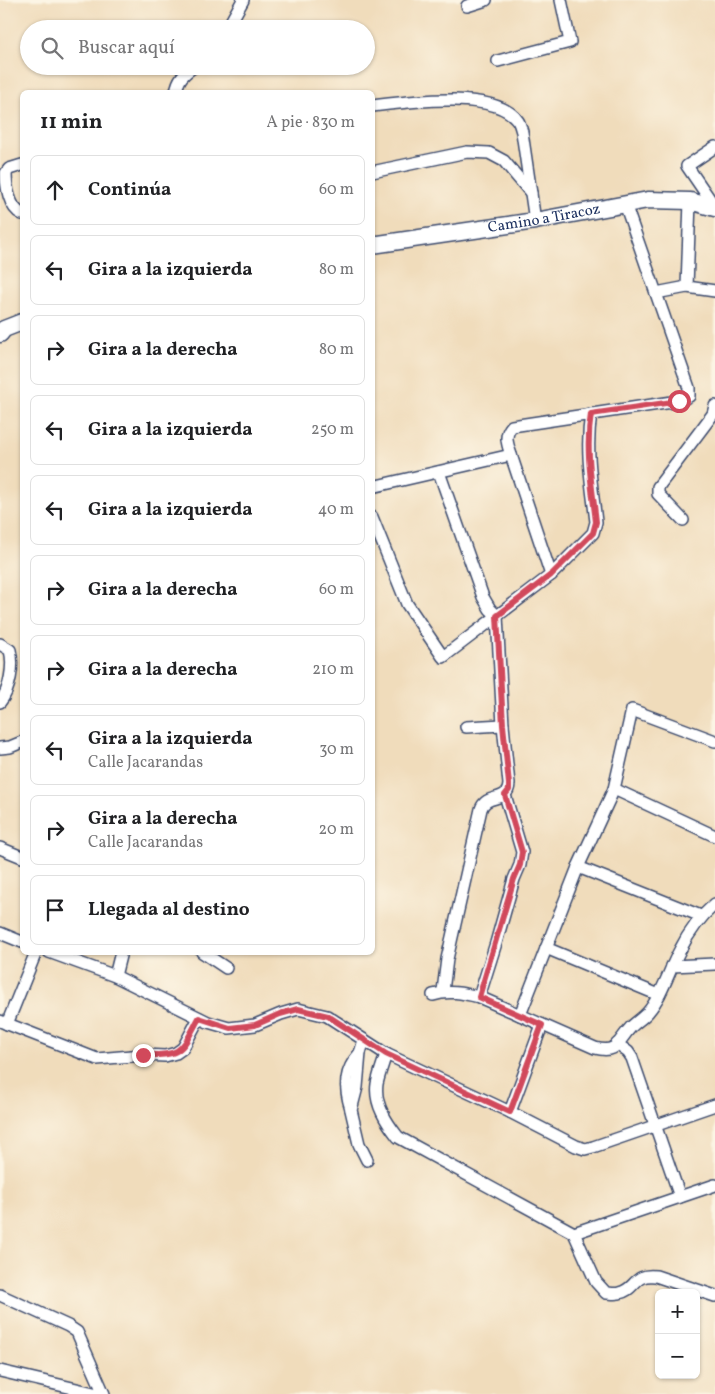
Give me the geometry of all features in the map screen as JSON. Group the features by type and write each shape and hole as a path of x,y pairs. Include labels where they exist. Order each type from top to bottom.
{"street":[{"path":"236,20 243,0"},
{"path":"467,6 486,0"},
{"path":"498,61 570,42 561,0"},
{"path":"176,90 177,82 182,75"},
{"path":"375,106 429,100 456,100 488,104 509,112 518,121 522,132 535,221"},
{"path":"715,148 687,166 715,207"},
{"path":"375,171 467,152 489,153 504,161 531,193"},
{"path":"20,165 6,172 8,192 15,209 20,213"},
{"name":"Camino a Tiracoz","path":"375,244 535,221 648,200 690,201 715,207"},
{"path":"687,287 690,201"},
{"path":"551,575 506,438 508,431 512,426 679,401 689,396 689,388 625,204"},
{"path":"656,293 687,287 715,291"},
{"path":"0,334 4,329 20,323"},
{"path":"683,520 658,494 658,487 713,414 715,406"},
{"path":"375,524 407,604 442,657 551,575 593,533 596,522 588,454 588,430 591,414"},
{"path":"375,486 511,454"},
{"path":"439,472 483,597 497,616 503,725 509,790 505,795 483,804 438,993 462,993 479,997 594,1048 606,1051 613,1048 631,1027 648,1013 659,995 680,948 701,916 715,904"},
{"path":"0,644 10,650 12,658 6,694 0,702"},
{"path":"520,1015 578,868 614,789 632,710 715,741"},
{"path":"466,727 503,725"},
{"path":"0,748 10,747 20,743"},
{"path":"614,789 715,836"},
{"path":"479,997 514,879 520,865 522,852 505,795"},
{"path":"0,848 20,856"},
{"path":"578,868 701,916"},
{"path":"0,933 20,941"},
{"path":"546,948 659,995"},
{"path":"35,955 4,1023 96,1059 143,1055 165,1056 176,1053 183,1048 199,1018"},
{"path":"57,955 115,976 199,1018 230,1028 255,1025 280,1014 298,1009 328,1016 386,1054 510,1112 576,1146 586,1149 715,1105"},
{"path":"115,976 120,955"},
{"path":"206,955 226,968 222,955"},
{"path":"672,966 715,964"},
{"path":"510,1112 542,1025"},
{"path":"364,1040 360,1053 357,1086 351,1110 359,1144 367,1160"},
{"path":"617,1044 628,1052 632,1058 680,1197"},
{"path":"386,1054 377,1084 377,1095 387,1122 398,1138 574,1233 596,1282 606,1293 620,1293 633,1285 641,1276 647,1275 656,1276 715,1296"},
{"path":"574,1233 715,1185"},
{"path":"0,1294 77,1332 104,1394"},
{"path":"0,1371 48,1388 98,1394"}],"route":[{"path":"143,1055 165,1056 176,1053 183,1048 199,1018 230,1028 255,1025 280,1014 298,1009 328,1016 386,1054 510,1112 542,1025 479,997 514,879 520,865 522,852 505,795 509,790 509,784 503,725 497,616 551,575 593,533 596,522 588,454 588,430 591,414 679,401"}]}
